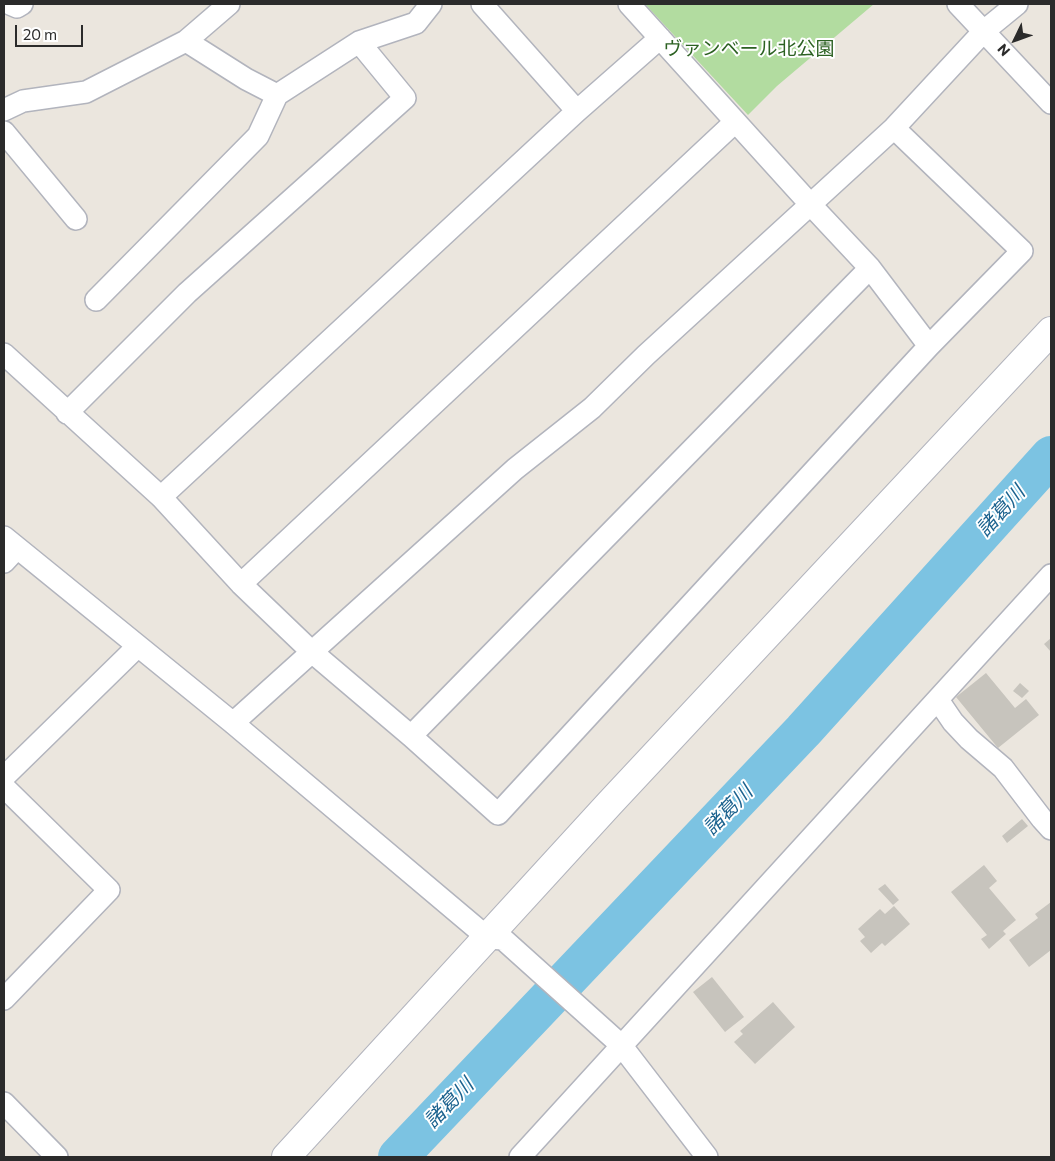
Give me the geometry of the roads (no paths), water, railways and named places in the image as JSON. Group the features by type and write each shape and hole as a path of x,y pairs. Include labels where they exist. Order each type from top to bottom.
{"street":[{"path":"10,4 16,8 22,4"},
{"path":"4,110 23,102 86,92 186,41 229,4"},
{"path":"96,300 258,136 277,95 359,42 416,23 431,4"},
{"path":"482,4 577,111"},
{"path":"629,4 870,268 929,346"},
{"path":"958,4 1051,103"},
{"path":"233,723 515,469 592,408 646,355 894,128 984,31 1017,4"},
{"path":"161,497 577,111 660,38"},
{"path":"186,41 246,79 277,95"},
{"path":"68,413 187,292 404,98 359,42"},
{"path":"241,584 735,122"},
{"path":"4,354 161,497 241,584 312,652 411,736 498,814 929,346 1022,251 894,128"},
{"path":"4,132 76,219"},
{"path":"411,736 870,268"},
{"path":"286,1157 496,938 610,803 1051,331"},
{"path":"8,549 138,646 496,938 605,1030 621,1045 707,1157"},
{"path":"520,1157 1051,575"},
{"path":"4,777 138,646"},
{"path":"938,700 953,722 969,739 1003,768 1051,829"},
{"path":"4,787 109,890 4,999"},
{"path":"4,1103 57,1157"}],"waterway":[{"name":"諸葛川","path":"398,1157 803,731 1051,456"}],"park label":[{"name":"ヴァンベール北公園","path":"749,49"}]}
